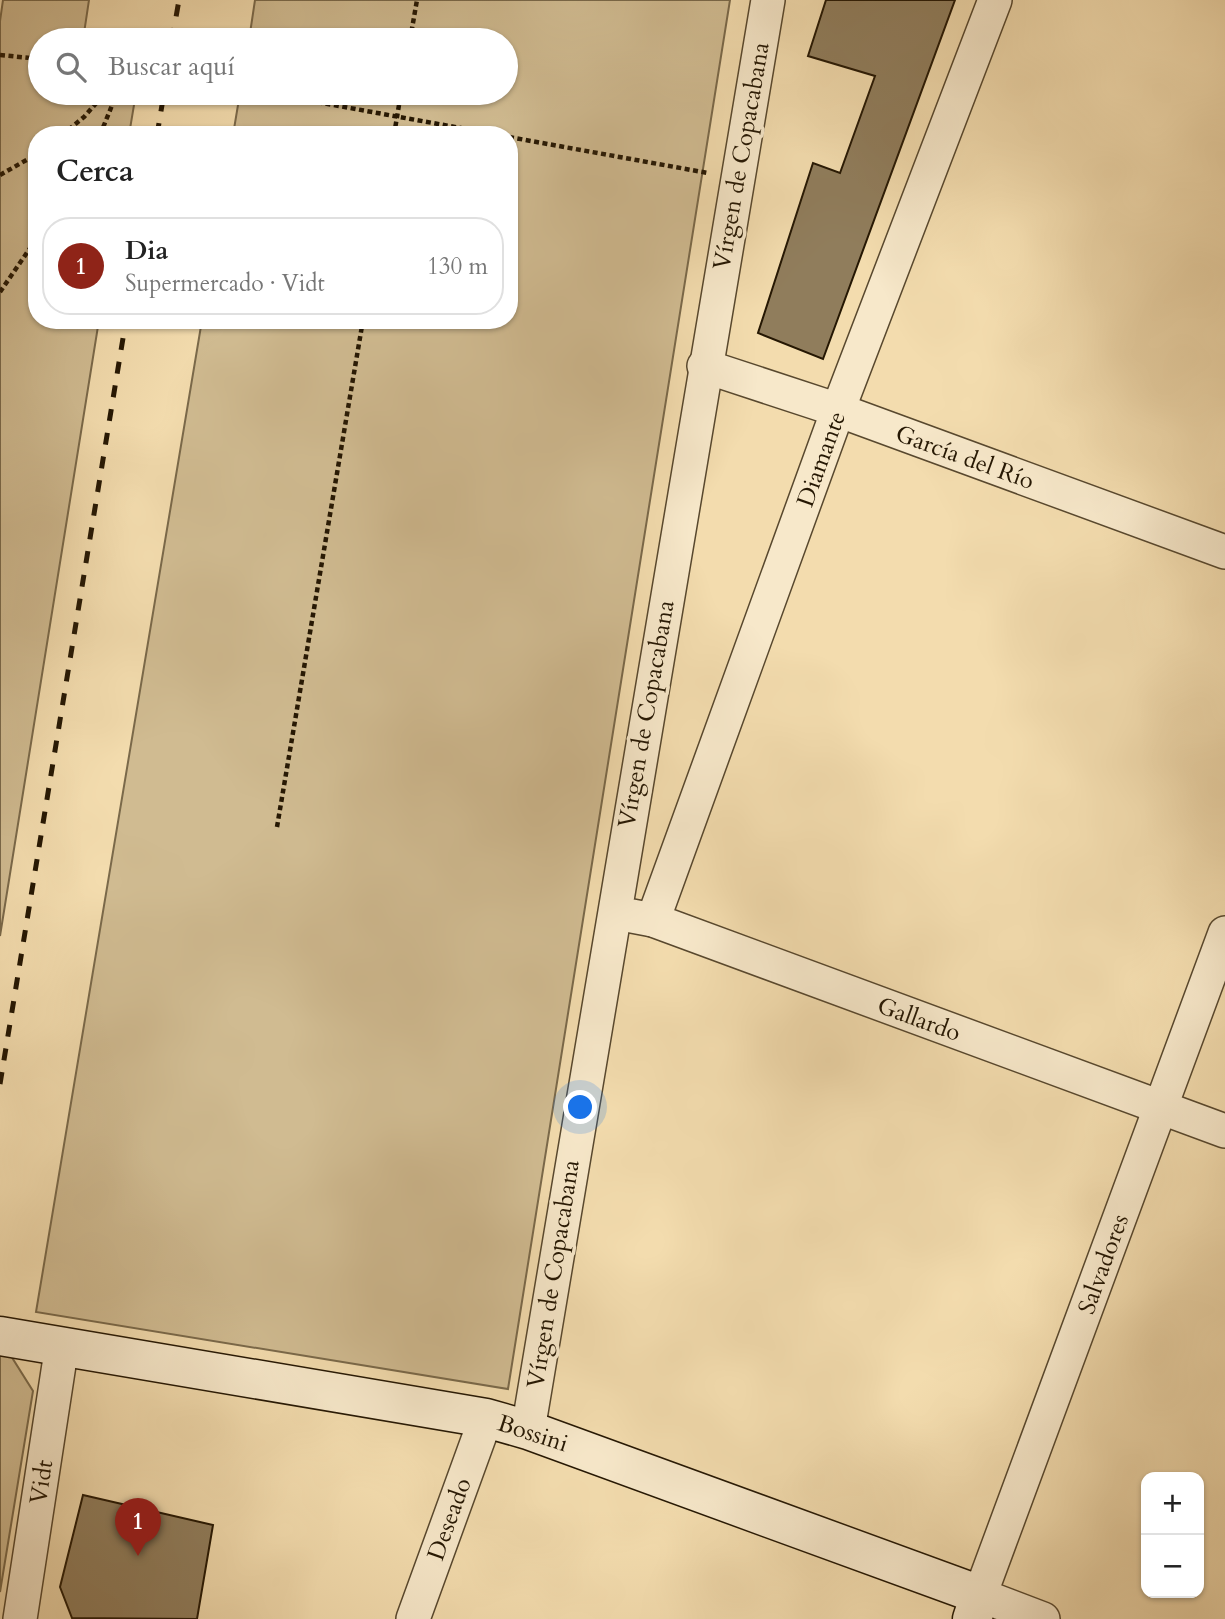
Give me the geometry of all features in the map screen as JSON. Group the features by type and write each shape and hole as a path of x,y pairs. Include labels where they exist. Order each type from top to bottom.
{"main road":[{"name":"Bossini","path":"0,1336 486,1418 528,1430 976,1607"}],"street":[{"name":"Vírgen de Copacabana","path":"528,1430 612,912 768,0"},
{"name":"Diamante","path":"653,920 838,410 995,0"},
{"name":"García del Río","path":"704,366 838,410 1225,552"},
{"name":"Gallardo","path":"612,912 653,920 1225,1131"},
{"name":"Salvadores","path":"976,1607 1225,933"},
{"name":"Vidt","path":"20,1619 62,1345"},
{"name":"Deseado","path":"413,1619 486,1418"},
{"name":"Bossini","path":"976,1607 1043,1619"}],"path":[{"path":"412,28 417,0"},
{"path":"0,55 28,58"},
{"path":"73,126 94,105"},
{"path":"104,126 112,105"},
{"path":"335,105 451,126"},
{"path":"395,126 399,105"},
{"path":"518,139 737,178"},
{"path":"0,175 28,159"},
{"path":"0,292 28,251"},
{"path":"277,827 361,329"}],"shaded area":[{"path":"3,0 89,0 85,28 28,28 28,105 134,105 130,126 28,126 28,329 98,329 0,936 0,21"},
{"path":"255,0 730,0 508,1389 36,1312 200,329 518,329 518,126 234,126 238,105 518,105 518,28 251,28"},
{"path":"0,1354 11,1356 33,1391 0,1592"}],"building":[{"path":"826,0 955,0 823,359 758,333 813,163 840,173 875,76 808,56"},
{"path":"83,1495 213,1525 197,1619 72,1618 60,1587"}],"railway":[{"path":"174,28 179,0"},
{"path":"158,126 162,105"},
{"path":"0,1084 125,329"}],"place":[{"name":"Dia","path":"138,1556"}]}
